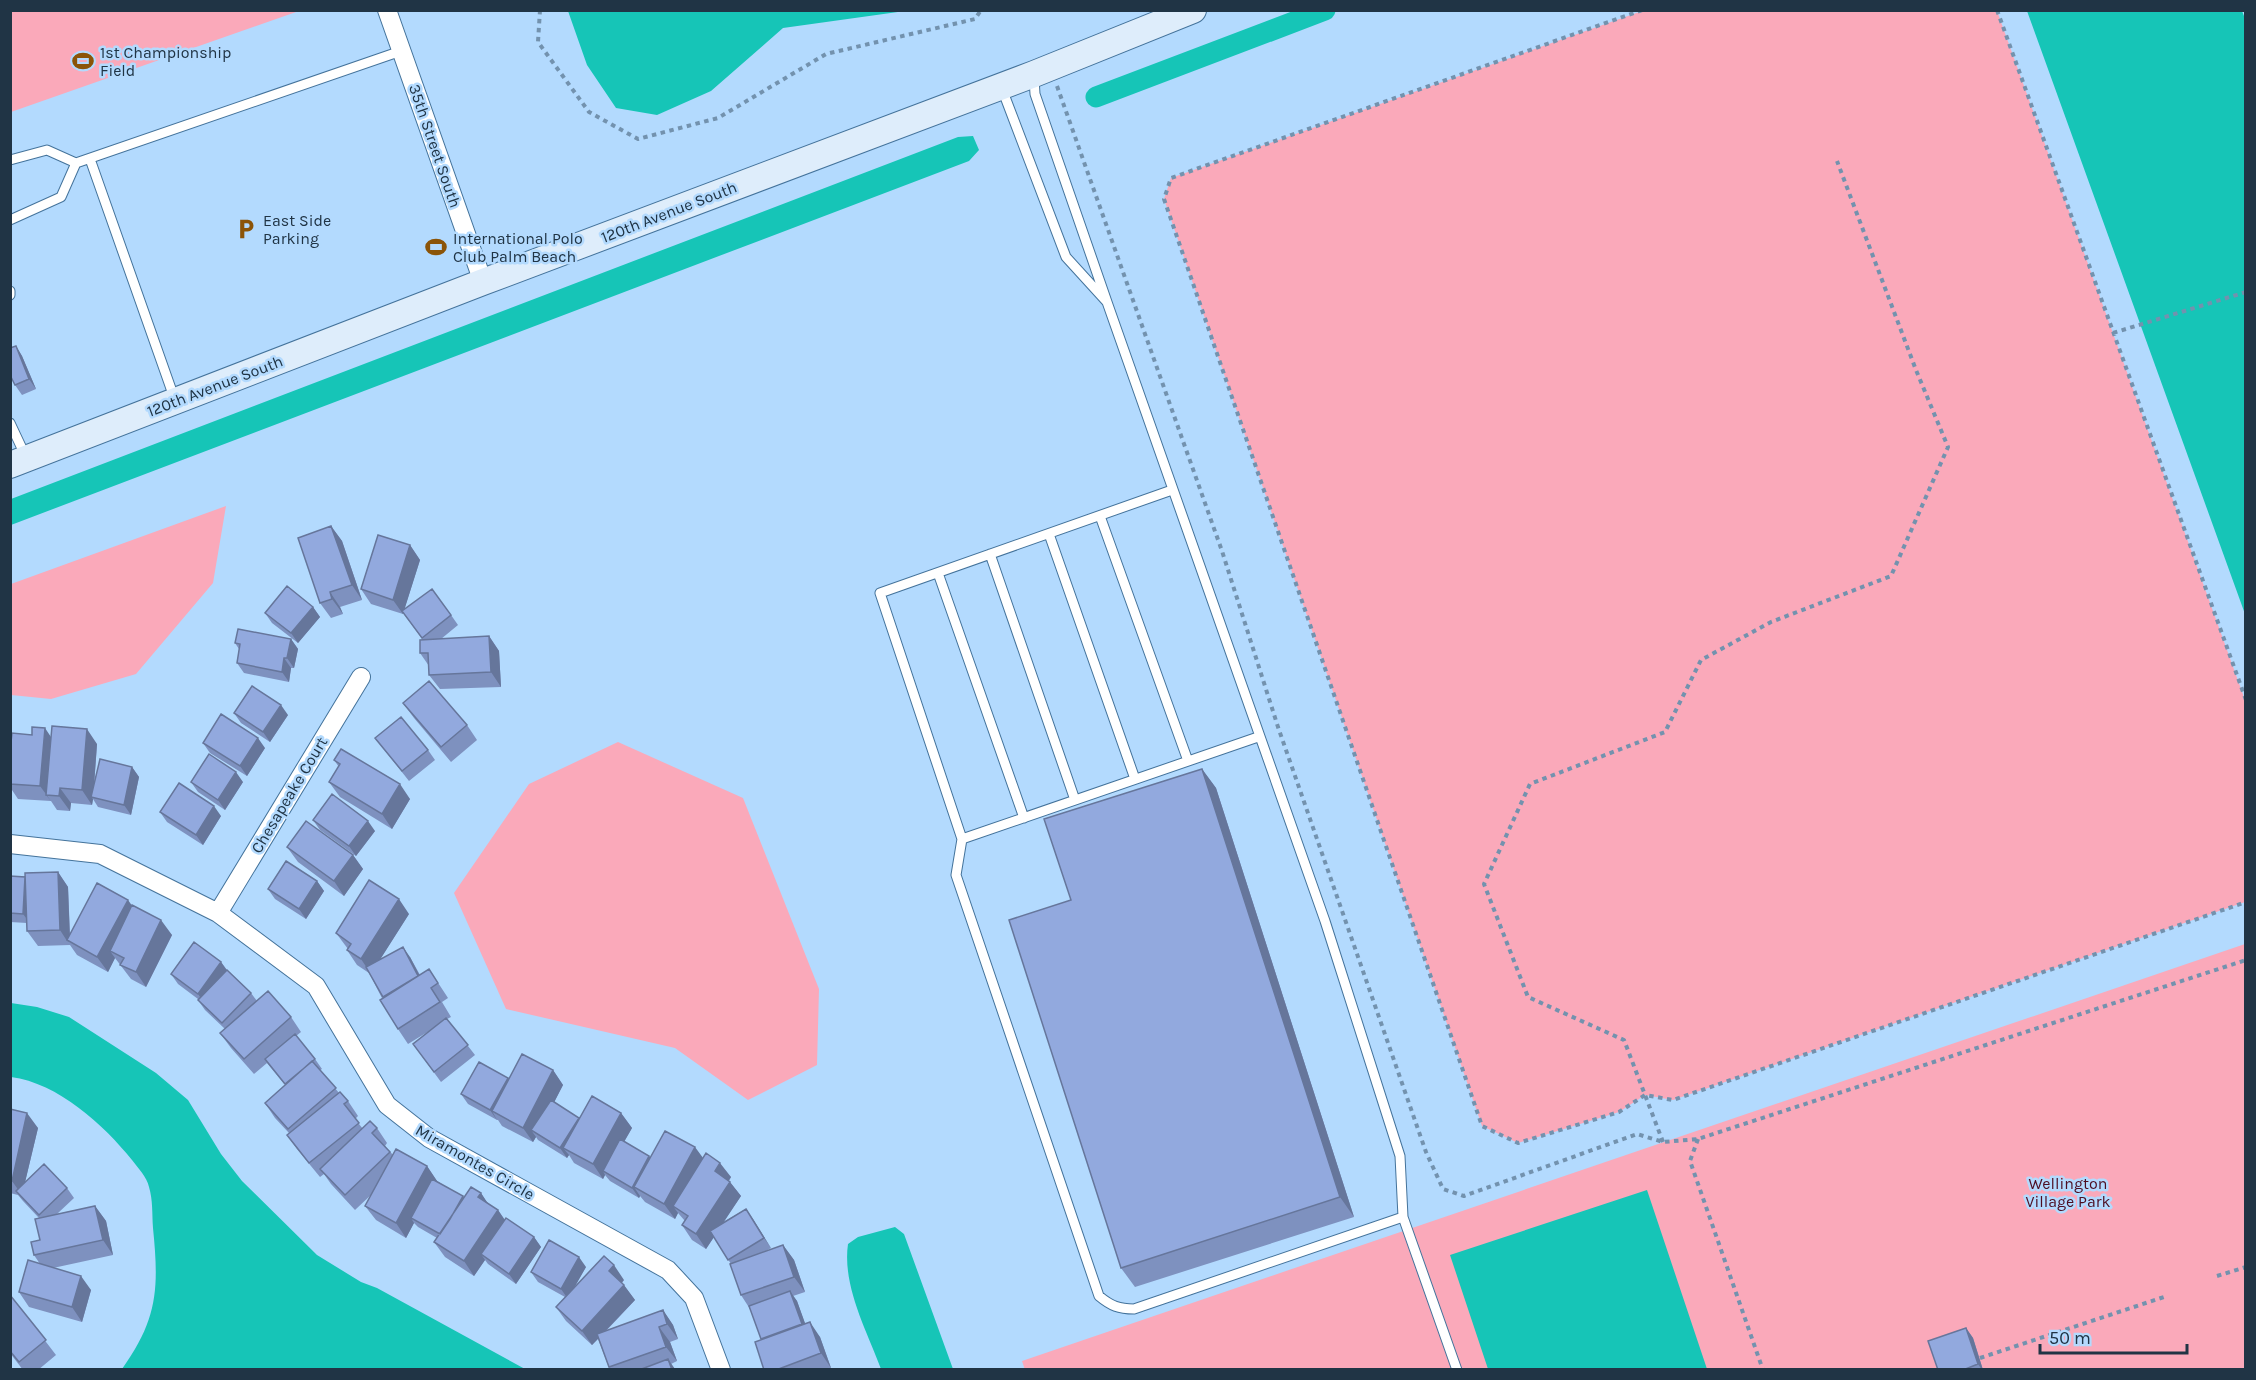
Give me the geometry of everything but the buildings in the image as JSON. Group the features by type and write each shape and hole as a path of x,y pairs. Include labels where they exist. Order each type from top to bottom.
{"street":[{"name":"35th Street South","path":"387,10 483,282"},
{"name":"120th Avenue South","path":"19,462 483,282 1001,87 1193,10"},
{"name":"Chesapeake Court","path":"218,913 361,676"},
{"name":"Miramontes Circle","path":"10,844 100,854 218,913 316,986 387,1105 412,1125 429,1138 668,1270 694,1298 720,1370"}],"lane":[{"path":"10,160 47,150 76,163 401,51"},
{"path":"1034,74 1035,93 1258,737 1325,921 1400,1156 1403,1217 1457,1370"},
{"path":"1001,87 1066,257 1107,302"},
{"path":"90,159 176,401"},
{"path":"10,220 61,197 76,163"},
{"path":"10,423 19,462"},
{"path":"1172,490 880,593 962,839 956,875 1099,1296 1118,1309 1134,1309 1403,1217"},
{"path":"1100,516 1188,761"},
{"path":"1049,534 1135,779"},
{"path":"990,554 1075,800"},
{"path":"938,573 1024,818"},
{"path":"962,839 1258,737"}],"path":[{"path":"540,10 538,42 590,112 638,139 718,118 826,54 975,19 981,10"},
{"path":"1642,10 1171,178 1164,199 1482,1126 1518,1143 1619,1112 1645,1095 1673,1100 2246,902"},
{"path":"1997,10 2246,700"},
{"path":"1057,86 1222,551 1278,727 1426,1152 1443,1189 1464,1196 1637,1134 1663,1142 1698,1139 2246,960"},
{"path":"1663,1142 1624,1040 1528,997 1484,884 1530,784 1665,732 1701,660 1771,622 1891,576 1948,447 1916,370 1838,161"},
{"path":"2114,333 2246,292"},
{"path":"1698,1139 1690,1161 1763,1370"},
{"path":"2217,1276 2246,1267"},
{"path":"1980,1358 2167,1296"}],"green space":[{"name":"1st Championship Field","path":"11,10 299,10 299,11 11,112"},
{"path":"1642,11 1997,11 2245,700 2245,902 1673,1100 1645,1095 1619,1112 1518,1143 1482,1126 1164,199 1171,178"},
{"path":"226,506 213,583 136,674 51,699 11,695 11,584"},
{"path":"618,742 743,798 819,989 817,1065 748,1100 675,1048 506,1009 454,893 529,784"},
{"name":"Wellington Village Park","path":"2245,944 2245,1369 1025,1370 1022,1361"}],"shaded area":[{"path":"568,10 905,11 783,28 711,91 657,115 616,108 587,65"},
{"path":"2027,11 2242,11 2246,21 2245,614"},
{"path":"973,136 979,150 969,161 11,525 11,499 958,137"},
{"path":"11,1003 37,1007 69,1017 156,1073 188,1100 221,1154 242,1181 317,1255 361,1282 377,1288 525,1369 122,1369 143,1334 153,1302 156,1268 152,1202 148,1183 121,1147 79,1108 46,1088 11,1077"},
{"path":"1647,1190 1707,1369 1488,1369 1450,1255"},
{"path":"895,1227 904,1234 953,1369 881,1369 852,1292 847,1260 848,1244 858,1237"}],"waterway":[{"path":"1096,97 1325,10"}],"place":[{"name":"1st Championship Field","path":"83,61"},
{"name":"East Side Parking","path":"246,229"},
{"name":"International Polo Club Palm Beach","path":"436,247"}]}
